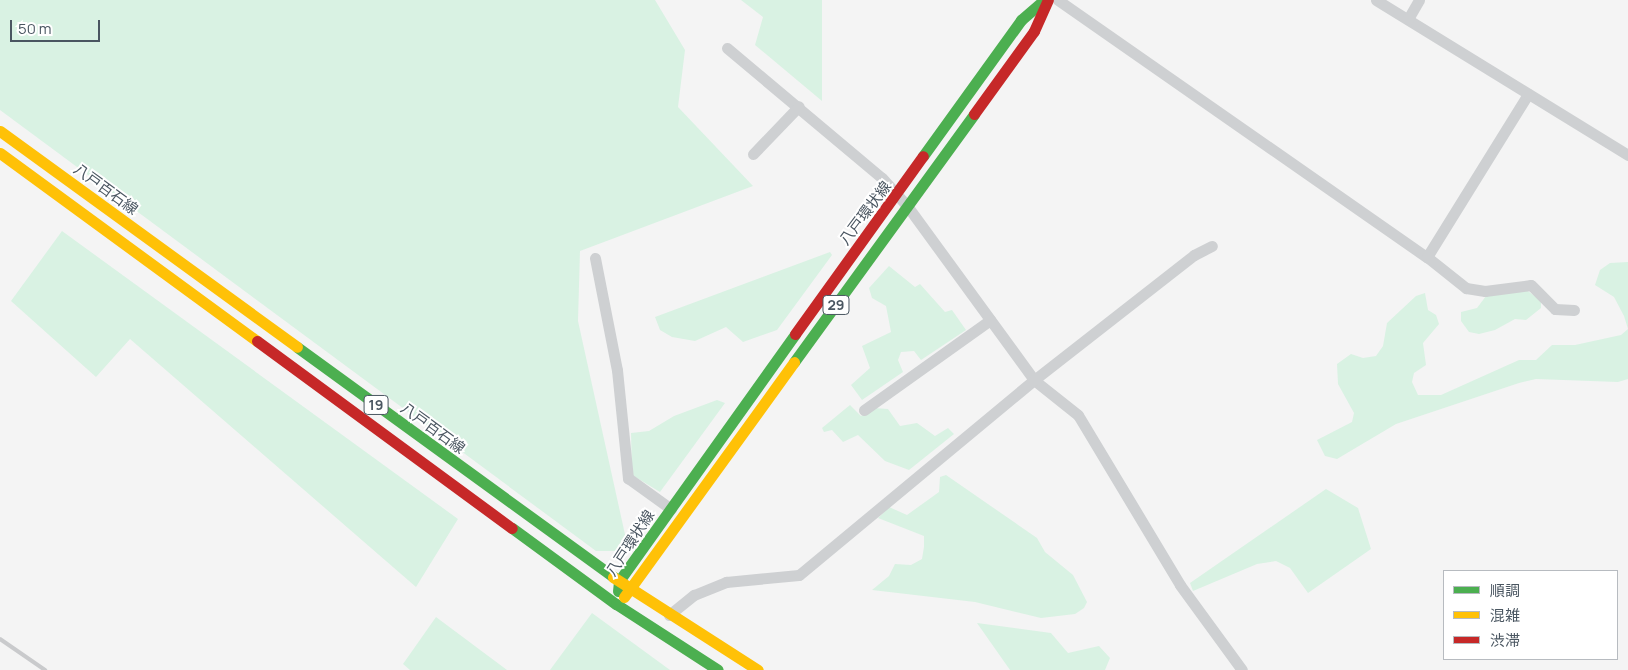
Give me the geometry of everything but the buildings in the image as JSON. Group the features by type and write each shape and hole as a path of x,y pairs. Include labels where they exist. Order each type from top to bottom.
{"main road":[{"name":"八戸環状線","path":"616,604 619,582 1021,20 1044,0"},
{"name":"八戸環状線","path":"616,604 632,591 1034,31 1048,0"},
{"name":"八戸百石線","path":"0,131 619,582 758,670"},
{"name":"19","path":"0,153 616,604 718,670"}],"street":[{"path":"1058,0 1427,257 1466,288 1485,291 1531,285 1556,310 1574,310"},
{"path":"1376,0 1628,155"},
{"path":"1408,19 1419,0"},
{"path":"727,48 799,106 908,207 1034,380 1078,416 1180,585 1242,670"},
{"path":"1427,257 1528,94"},
{"path":"753,154 799,106"},
{"path":"669,615 694,595 726,582 799,575 1034,380 1194,255 1212,246"},
{"path":"594,258 617,370 628,478 671,509"},
{"path":"864,410 990,320"}],"green space":[{"path":"0,0 655,0 685,50 678,107 753,186 580,251 578,321 626,539 617,551 596,551 0,110"},
{"path":"741,0 822,0 822,101 755,45 763,17"},
{"path":"62,231 458,519 416,587 130,339 96,377 11,301"},
{"path":"830,252 832,255 777,330 743,342 726,327 695,341 672,337 660,330 655,317"},
{"path":"1628,262 1628,329 1624,316 1614,297 1595,285 1600,270 1610,263"},
{"path":"889,266 915,287 920,284 945,312 952,310 966,330 921,360 914,351 901,352 898,360 903,372 862,400 851,385 870,368 862,346 891,332 886,306 872,298 869,288"},
{"path":"1524,288 1541,301 1541,308 1526,320 1515,319 1495,330 1479,334 1469,332 1461,321 1461,312 1477,308 1486,296"},
{"path":"1425,293 1428,310 1436,315 1439,324 1423,343 1426,365 1414,373 1412,382 1418,395 1441,395 1519,360 1536,360 1552,345 1575,345 1621,335 1628,329 1628,379 1618,382 1536,379 1519,383 1396,424 1337,459 1325,456 1317,440 1352,422 1354,413 1338,384 1337,364 1351,354 1363,358 1376,356 1383,346 1387,323 1416,296"},
{"path":"717,400 725,403 660,492 632,475 631,433 649,431 674,416"},
{"path":"850,405 861,416 874,408 888,409 900,426 917,423 935,436 948,428 954,434 909,470 885,461 858,435 843,442 832,430 824,432 822,428"},
{"path":"946,475 1037,538 1045,552 1073,575 1087,602 1084,608 1075,614 1041,618 975,602 872,590 889,576 895,564 911,565 922,559 924,547 924,536 878,518 889,507 907,515 939,492 940,477"},
{"path":"1326,489 1358,508 1371,549 1308,593 1290,568 1276,561 1257,564 1193,591 1190,583"},
{"path":"592,613 670,670 550,670"},
{"path":"436,617 507,670 410,670 403,664"},
{"path":"977,623 1051,633 1068,653 1099,646 1110,658 1105,670 1010,670"}],"railway":[{"path":"0,639 45,670"}],"traffic: fast":[{"path":"923,156 1021,20 1044,0"},
{"path":"794,362 974,114"},
{"path":"618,591 619,581 795,334"},
{"path":"297,347 613,577"},
{"path":"512,528 616,604 718,670"}],"traffic: slow":[{"path":"0,131 297,347"},
{"path":"0,153 257,341"},
{"path":"624,597 794,362"},
{"path":"613,577 758,670"}],"traffic: jam":[{"path":"974,114 1034,31 1048,0"},
{"path":"795,334 923,156"},
{"path":"257,341 512,528"}]}
